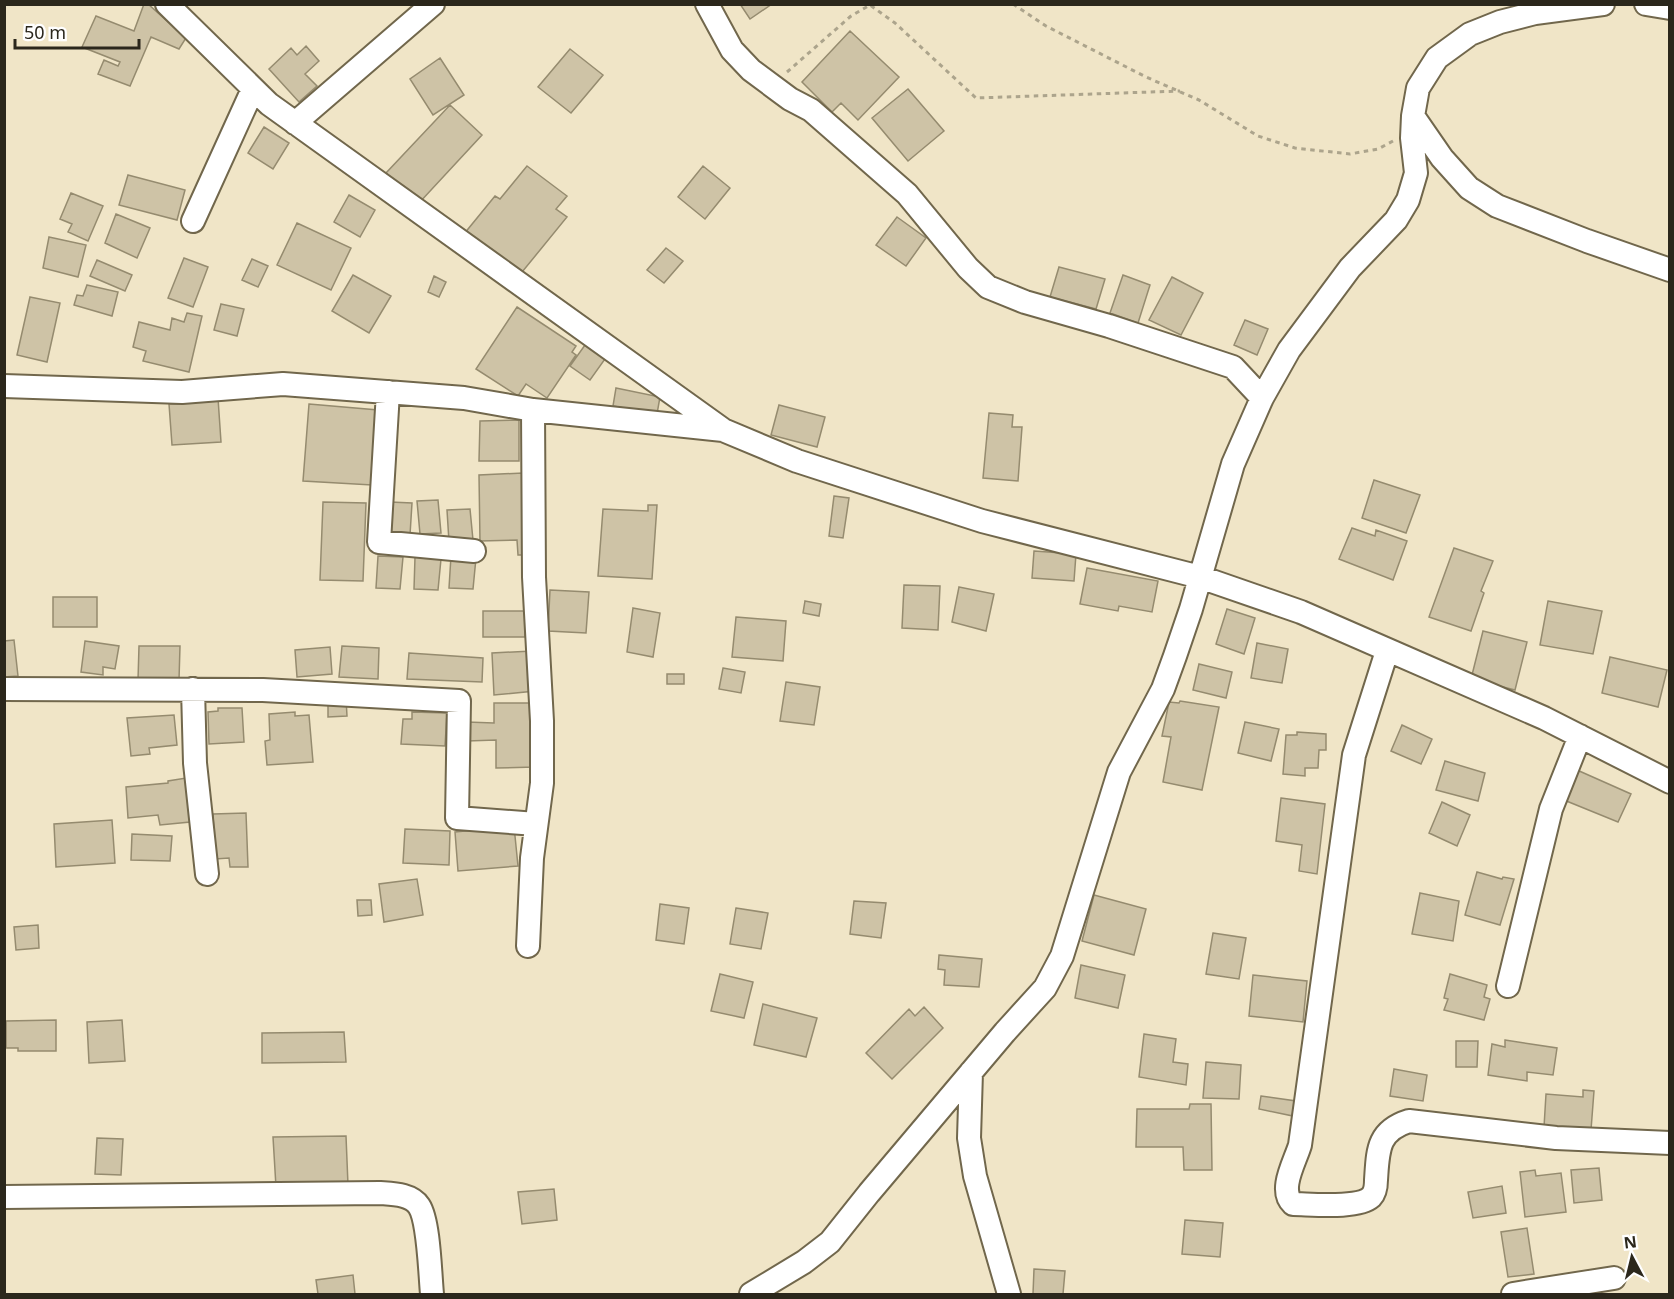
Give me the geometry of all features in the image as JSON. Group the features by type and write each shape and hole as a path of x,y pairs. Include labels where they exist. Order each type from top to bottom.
{"street":[{"path":"167,4 269,104 723,430 798,461 982,521 1200,577 1302,612 1544,718 1670,782"},
{"path":"295,123 433,4"},
{"path":"707,4 732,50 751,70 790,99 811,110 907,194 968,268 988,287 1025,302 1110,326 1233,367 1262,398"},
{"path":"751,1294 804,1262 830,1242 971,1072 1045,988 1062,956 1119,772 1163,689 1191,609 1233,464 1262,398 1289,350 1350,267 1396,220 1407,200 1416,173 1412,138 1418,88 1437,58 1470,34 1500,22 1535,13 1602,4"},
{"path":"1647,4 1670,8"},
{"path":"194,220 253,89"},
{"path":"1413,116 1442,158 1469,188 1497,206 1670,270"},
{"path":"4,386 182,392 283,384 464,398 533,410 723,430"},
{"path":"388,392 379,542 474,550"},
{"path":"528,946 532,858 542,783 542,721 534,577 533,410"},
{"path":"1387,651 1354,755 1300,1145 1286,1190 1287,1199 1293,1204 1331,1204 1356,1203 1371,1197 1376,1188 1378,1152 1383,1139 1394,1126 1409,1121 1556,1138 1670,1143"},
{"path":"4,689 263,690 459,701 457,818 536,824"},
{"path":"193,689 195,763 207,874"},
{"path":"1508,986 1551,809 1580,736"},
{"path":"971,1072 969,1137 975,1176 1009,1294"},
{"path":"4,1197 358,1193 404,1196 418,1205 424,1221 432,1294"},
{"path":"1513,1294 1614,1278"}],"path":[{"path":"1013,4 1046,26 1146,77 1199,99 1258,136 1295,148 1350,154 1378,149 1397,139 1413,116"},
{"path":"772,85 851,16 870,5 895,23 976,98 1180,91"}],"building":[{"path":"144,4 148,4 186,38 179,49 151,37 130,86 98,74 104,60 118,66 120,62 82,47 96,16 134,31"},
{"path":"740,4 772,4 750,19"},
{"path":"850,31 899,77 858,120 841,103 832,112 802,82"},
{"path":"306,46 319,61 305,74 317,86 299,102 269,69 291,48 297,55"},
{"path":"570,49 603,75 571,113 538,87"},
{"path":"440,58 464,95 433,115 410,79"},
{"path":"908,89 944,131 908,161 872,118"},
{"path":"450,105 482,135 419,203 386,173"},
{"path":"264,127 289,143 273,169 248,153"},
{"path":"527,166 567,196 556,209 567,217 518,277 464,234 495,196 500,199"},
{"path":"703,166 730,188 705,219 678,197"},
{"path":"128,175 185,190 177,220 119,205"},
{"path":"71,193 103,206 88,241 68,232 72,224 60,219"},
{"path":"349,195 375,210 360,237 334,222"},
{"path":"116,214 150,228 137,258 105,243"},
{"path":"897,217 926,238 906,266 876,245"},
{"path":"297,223 351,248 331,290 277,265"},
{"path":"49,237 86,245 78,277 43,268"},
{"path":"666,248 683,261 664,283 647,270"},
{"path":"184,258 208,267 193,307 168,298"},
{"path":"252,259 268,266 258,287 242,280"},
{"path":"97,260 132,275 125,291 90,276"},
{"path":"1059,267 1105,279 1096,309 1050,297"},
{"path":"353,275 391,296 369,333 332,311"},
{"path":"1123,275 1150,285 1138,323 1110,313"},
{"path":"434,276 446,282 439,297 428,292"},
{"path":"1172,277 1203,293 1181,335 1149,320"},
{"path":"87,285 118,292 112,316 74,305 77,295 83,296"},
{"path":"30,297 60,303 47,362 17,355"},
{"path":"221,304 244,309 237,336 214,330"},
{"path":"517,307 576,346 572,352 576,355 547,398 526,384 518,396 476,369"},
{"path":"187,313 202,316 189,372 143,361 146,351 133,347 139,322 170,330 172,318 184,322"},
{"path":"1245,320 1268,329 1257,355 1234,345"},
{"path":"585,345 605,359 590,380 570,366"},
{"path":"616,388 660,397 657,414 613,406"},
{"path":"218,398 221,442 172,445 169,404 179,404 179,400"},
{"path":"309,404 378,410 372,485 303,481"},
{"path":"779,405 825,417 817,447 771,435"},
{"path":"989,413 1013,415 1012,427 1022,427 1018,481 983,478"},
{"path":"519,420 519,461 479,461 480,421"},
{"path":"523,473 529,555 518,555 517,540 480,541 479,475"},
{"path":"1374,480 1420,495 1406,533 1362,518"},
{"path":"834,496 849,498 843,538 829,536"},
{"path":"438,500 441,533 420,534 417,501"},
{"path":"323,502 366,503 363,581 320,580"},
{"path":"390,502 412,503 410,535 388,533"},
{"path":"648,505 657,505 652,579 598,576 603,509 648,511"},
{"path":"470,509 473,540 449,542 447,510"},
{"path":"1352,528 1375,536 1376,530 1407,541 1393,580 1339,559"},
{"path":"1454,548 1493,561 1481,591 1484,593 1471,631 1429,617"},
{"path":"1034,551 1076,554 1074,581 1032,578"},
{"path":"378,556 403,557 400,589 376,588"},
{"path":"451,556 476,558 473,589 449,588"},
{"path":"415,557 441,559 438,590 414,589"},
{"path":"1087,568 1158,581 1152,612 1119,606 1118,611 1080,604"},
{"path":"904,585 940,586 938,630 902,628"},
{"path":"959,587 994,594 986,631 952,622"},
{"path":"550,590 589,592 586,633 548,631"},
{"path":"53,597 97,597 97,627 53,627"},
{"path":"805,601 821,604 819,616 803,613"},
{"path":"1548,601 1602,611 1593,654 1540,645"},
{"path":"633,608 660,613 653,657 627,652"},
{"path":"1227,609 1255,618 1244,654 1216,644"},
{"path":"483,611 525,611 525,637 483,637"},
{"path":"736,617 786,621 783,661 732,657"},
{"path":"1483,631 1527,642 1515,690 1471,679"},
{"path":"14,640 18,676 4,677 4,641"},
{"path":"85,641 119,646 115,669 103,667 103,675 81,672"},
{"path":"1257,643 1288,649 1282,683 1251,678"},
{"path":"139,646 180,646 179,680 138,680"},
{"path":"342,646 379,648 378,679 339,677"},
{"path":"330,647 332,674 297,677 295,650"},
{"path":"532,651 535,691 494,695 492,653"},
{"path":"409,653 483,658 482,682 407,679"},
{"path":"1610,657 1667,670 1658,707 1602,693"},
{"path":"1199,664 1232,672 1226,698 1193,690"},
{"path":"723,668 745,672 741,693 719,689"},
{"path":"667,674 684,674 684,684 667,684"},
{"path":"786,682 820,687 814,725 780,721"},
{"path":"346,698 347,716 328,717 328,699"},
{"path":"1180,701 1219,707 1202,790 1163,782 1171,737 1162,736 1169,702 1179,703"},
{"path":"494,703 535,703 535,767 496,768 496,740 467,741 467,722 494,723"},
{"path":"218,708 242,708 244,742 209,744 208,712 218,711"},
{"path":"295,712 295,716 309,715 313,762 267,765 265,741 270,740 269,714"},
{"path":"412,712 447,713 445,746 401,744 403,719 412,719"},
{"path":"174,715 177,745 149,748 150,754 131,756 127,718"},
{"path":"1245,722 1279,729 1271,761 1238,753"},
{"path":"1402,725 1432,739 1421,764 1391,751"},
{"path":"1297,732 1326,734 1326,750 1319,750 1318,768 1305,768 1305,776 1283,774 1286,735 1297,735"},
{"path":"1445,761 1485,773 1478,801 1436,790"},
{"path":"1577,770 1631,794 1618,822 1564,800"},
{"path":"186,778 190,822 160,825 158,815 128,818 126,787 168,783 168,781"},
{"path":"1281,798 1325,804 1317,874 1299,871 1302,845 1276,841"},
{"path":"1442,802 1470,815 1457,846 1429,833"},
{"path":"246,813 248,867 230,867 229,858 215,859 213,814"},
{"path":"112,820 115,863 56,867 54,824"},
{"path":"514,826 518,866 458,871 455,832"},
{"path":"405,829 450,831 449,865 403,863"},
{"path":"132,834 172,836 170,861 131,860"},
{"path":"1477,872 1502,879 1503,877 1514,879 1500,925 1465,915"},
{"path":"417,879 423,915 384,922 379,884"},
{"path":"1420,893 1459,901 1453,941 1412,934"},
{"path":"1094,895 1146,909 1134,955 1082,941"},
{"path":"357,900 371,900 372,915 358,916"},
{"path":"854,901 886,903 881,938 850,934"},
{"path":"660,904 689,908 684,944 656,940"},
{"path":"736,908 768,913 761,949 730,944"},
{"path":"38,925 39,948 16,950 14,927"},
{"path":"1213,933 1246,938 1239,979 1206,974"},
{"path":"939,955 982,959 979,987 944,985 945,970 938,969"},
{"path":"1081,965 1125,975 1118,1008 1075,998"},
{"path":"720,974 753,982 744,1018 711,1011"},
{"path":"1450,974 1487,985 1484,997 1490,999 1484,1020 1444,1010 1448,999 1444,998"},
{"path":"1253,975 1307,981 1303,1022 1249,1016"},
{"path":"763,1004 817,1018 806,1057 754,1045"},
{"path":"924,1007 943,1028 892,1079 866,1053 909,1009 915,1016"},
{"path":"56,1020 56,1051 18,1051 18,1048 6,1048 6,1021"},
{"path":"122,1020 125,1061 89,1063 87,1022"},
{"path":"344,1032 346,1062 262,1063 262,1033"},
{"path":"1144,1034 1176,1039 1173,1062 1188,1064 1186,1085 1139,1077"},
{"path":"1505,1040 1557,1048 1553,1075 1527,1072 1527,1081 1488,1075 1492,1044 1505,1047"},
{"path":"1456,1041 1478,1041 1477,1067 1456,1067"},
{"path":"1206,1062 1241,1065 1239,1099 1203,1098"},
{"path":"1394,1069 1427,1075 1423,1101 1390,1096"},
{"path":"1583,1090 1594,1091 1591,1130 1544,1127 1546,1094 1583,1097"},
{"path":"1261,1096 1296,1101 1293,1116 1259,1109"},
{"path":"1190,1104 1211,1104 1212,1170 1184,1170 1183,1147 1136,1147 1137,1109 1189,1109"},
{"path":"346,1136 348,1185 276,1187 273,1137"},
{"path":"97,1138 123,1139 121,1175 95,1174"},
{"path":"1599,1168 1602,1200 1574,1203 1571,1170"},
{"path":"1535,1170 1536,1176 1561,1173 1566,1212 1525,1217 1520,1172"},
{"path":"1502,1186 1506,1213 1473,1218 1468,1192"},
{"path":"554,1189 557,1220 522,1224 518,1192"},
{"path":"1185,1220 1223,1223 1220,1257 1182,1254"},
{"path":"1527,1228 1534,1274 1508,1277 1501,1232"},
{"path":"1034,1269 1065,1271 1063,1294 1033,1294"},
{"path":"353,1275 355,1294 318,1294 316,1280"}]}
